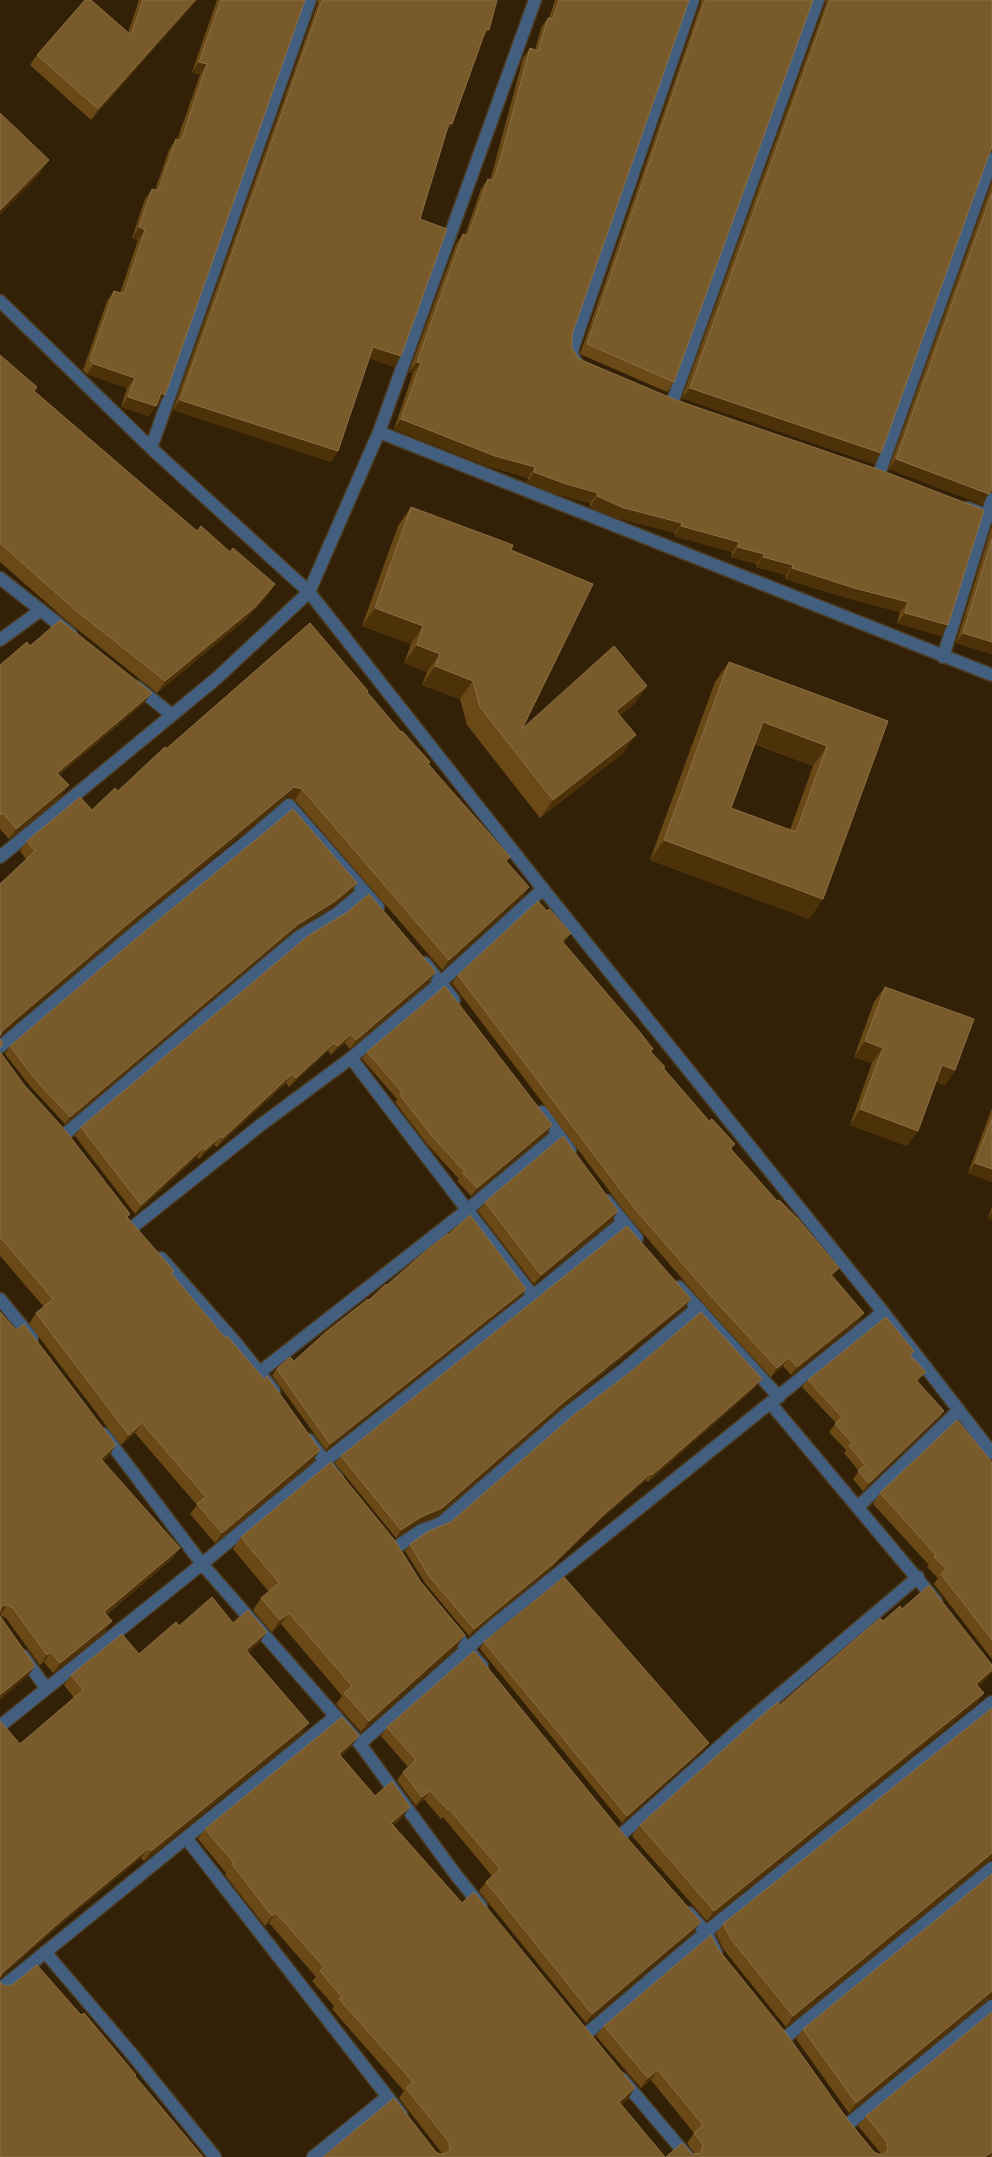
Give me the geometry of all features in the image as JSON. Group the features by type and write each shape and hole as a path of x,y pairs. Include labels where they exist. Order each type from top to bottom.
{"street":[{"path":"151,448 310,0"},
{"path":"0,857 216,678 309,592 379,432 535,0"},
{"path":"593,370 576,362 572,355 572,347 693,0"},
{"path":"672,403 818,0"},
{"path":"879,474 992,159"},
{"path":"0,301 151,448 309,592 883,1312 992,1453"},
{"path":"379,432 992,675"},
{"path":"943,657 989,516 992,499"},
{"path":"959,505 989,516"},
{"path":"0,578 80,641"},
{"path":"0,640 41,610"},
{"path":"126,678 172,715"},
{"path":"0,1047 289,805 383,913"},
{"path":"134,1226 262,1124 351,1058 441,982 544,889"},
{"path":"74,1148 60,1131 297,938 334,915 364,890"},
{"path":"415,952 464,1012"},
{"path":"351,1058 533,1296"},
{"path":"535,1104 576,1158"},
{"path":"260,1372 467,1210 558,1134"},
{"path":"599,1190 622,1222 648,1250"},
{"path":"0,1726 622,1222"},
{"path":"153,1248 260,1372 281,1402"},
{"path":"672,1279 775,1400 946,1614"},
{"path":"0,1299 41,1350"},
{"path":"394,1550 420,1531 441,1523 565,1415 623,1370 697,1308"},
{"path":"360,1744 502,1619 883,1312"},
{"path":"858,1506 959,1410"},
{"path":"98,1426 202,1564 360,1744 486,1913"},
{"path":"302,1432 347,1491"},
{"path":"621,1835 740,1728 918,1578"},
{"path":"443,1618 492,1677"},
{"path":"17,1648 46,1688"},
{"path":"585,2035 706,1932 992,1702"},
{"path":"0,1988 336,1716"},
{"path":"186,1838 411,2127"},
{"path":"785,2038 992,1868"},
{"path":"680,1902 706,1932 723,1962"},
{"path":"45,1952 131,2053 215,2157"},
{"path":"847,2124 992,2006"},
{"path":"611,2065 688,2157"},
{"path":"312,2157 387,2097"},
{"path":"838,2112 858,2138"}],"building":[{"path":"85,0 91,0 131,35 143,0 195,0 98,109 37,55"},
{"path":"221,0 305,0 165,395 161,393 156,406 128,397 135,378 94,364 90,360 114,291 124,294 145,230 139,227 152,189 158,191 176,139 181,141 207,64 199,62"},
{"path":"322,0 497,0 489,30 486,29 452,124 449,123 420,219 447,229 401,356 373,347 338,451 180,400"},
{"path":"559,0 689,0 572,334 572,348 579,359 676,400 883,471 984,510 948,625 905,613 908,602 854,588 792,568 793,565 763,557 764,554 738,547 739,542 681,526 682,523 624,508 597,496 598,493 534,472 535,467 495,456 401,419 421,363 417,362 463,234 468,236 488,179 493,181 530,48 538,51 548,18 553,19"},
{"path":"705,0 813,0 674,382 587,344"},
{"path":"830,0 992,0 992,146 881,453 690,388"},
{"path":"0,113 49,160 0,210"},
{"path":"992,193 992,487 989,494 896,459"},
{"path":"0,355 37,387 34,391 197,531 201,526 230,552 233,548 275,584 254,608 165,681 74,609 0,543"},
{"path":"411,507 513,545 511,550 593,584 522,729 614,646 647,686 616,711 636,735 553,800 480,707 473,681 435,666 440,654 417,645 423,626 375,608"},
{"path":"992,539 992,642 963,633"},
{"path":"60,620 152,693 57,773 69,785 16,829 3,813 0,815 0,665 27,642 30,646"},
{"path":"310,623 401,732 430,762 428,764 510,857 506,861 529,887 449,960 302,789 294,787 136,917 2,1031 0,1036 0,884 35,851 27,841 80,797 92,810 115,788 118,791 165,747 166,749"},
{"path":"729,662 888,721 823,899 664,840","holes":["763,722 827,746 796,832 731,808"]},
{"path":"293,809 357,883 335,901 297,925 70,1117 35,1079 10,1046"},
{"path":"369,894 436,972 356,1040 351,1034 338,1046 334,1043 296,1078 292,1074 223,1138 221,1136 205,1150 203,1148 141,1205 81,1127 308,936 346,913"},
{"path":"538,901 547,911 549,909 571,933 562,941 639,1031 653,1049 650,1051 665,1067 663,1068 709,1121 712,1119 735,1144 730,1148 777,1201 779,1200 798,1219 839,1268 831,1275 864,1313 797,1367 789,1358 777,1368 635,1209 458,975"},
{"path":"445,986 552,1125 477,1188 432,1136 400,1095 402,1092 367,1052"},
{"path":"885,987 974,1019 955,1070 942,1065 918,1131 860,1109 883,1048 865,1041"},
{"path":"0,1052 25,1086 65,1130 130,1214 127,1217 174,1271 171,1273 225,1338 227,1336 264,1379 267,1376 320,1450 222,1533 197,1504 206,1497 142,1423 129,1435 36,1313 53,1299 0,1237"},
{"path":"992,1118 992,1169 975,1163"},
{"path":"563,1136 618,1211 541,1275 485,1202"},
{"path":"470,1215 526,1289 330,1444 277,1369 290,1357 294,1361 326,1332 369,1300"},
{"path":"627,1226 691,1299 565,1401 442,1508 421,1517 401,1530 341,1456"},
{"path":"0,1312 16,1330 24,1324 116,1445 101,1459 180,1548 104,1612 112,1621 60,1663 51,1652 47,1655 13,1608 7,1605 2,1606 0,1611"},
{"path":"701,1312 762,1379 601,1517 553,1564 474,1629 429,1576 410,1544 429,1531 451,1522 575,1414 633,1370"},
{"path":"886,1317 914,1351 910,1355 926,1372 916,1380 944,1411 869,1483 858,1471 865,1465 849,1446 852,1443 835,1424 842,1417 808,1380"},
{"path":"957,1420 992,1462 992,1640 941,1574 946,1569 934,1557 936,1555 880,1493"},
{"path":"331,1462 396,1542 420,1581 465,1635 369,1721 344,1693 352,1686 289,1613 280,1620 261,1598 279,1583 241,1537"},
{"path":"564,1577 709,1743 627,1816 484,1642"},
{"path":"929,1585 992,1665 992,1670 976,1684 984,1693 714,1911 640,1825 778,1702 780,1705 880,1618 883,1621 900,1606 902,1609"},
{"path":"212,1597 233,1623 248,1610 267,1632 246,1650 309,1723 151,1851 149,1848 63,1919 2,1973 0,1977 0,1721 20,1744 83,1690 71,1675 122,1634 139,1654 176,1622 179,1626"},
{"path":"0,1616 35,1666 0,1695"},
{"path":"474,1651 621,1831 701,1922 592,2014 486,1882 500,1869 449,1809 430,1791 422,1797 403,1772 416,1760 387,1727"},
{"path":"992,1708 992,1853 793,2016 731,1939 723,1924"},
{"path":"342,1717 359,1736 339,1754 375,1796 392,1781 410,1807 391,1823 462,1903 474,1892 635,2088 619,2102 665,2157 323,2157 394,2098 436,2152 440,2154 447,2153 450,2149 449,2142 406,2088 413,2082 339,1999 342,1997 320,1971 324,1967 276,1913 272,1916 232,1864 234,1863 205,1829"},
{"path":"992,1874 992,1991 856,2103 803,2029"},
{"path":"711,1935 718,1949 786,2033 848,2120 874,2152 881,2155 888,2149 887,2142 866,2116 992,2012 992,2152 984,2157 666,2157 682,2143 692,2154 701,2153 703,2145 694,2133 703,2125 658,2070 648,2078 604,2026"},
{"path":"37,1965 81,2015 84,2013 203,2157 0,2157 0,1982 5,1986 12,1985"}]}
